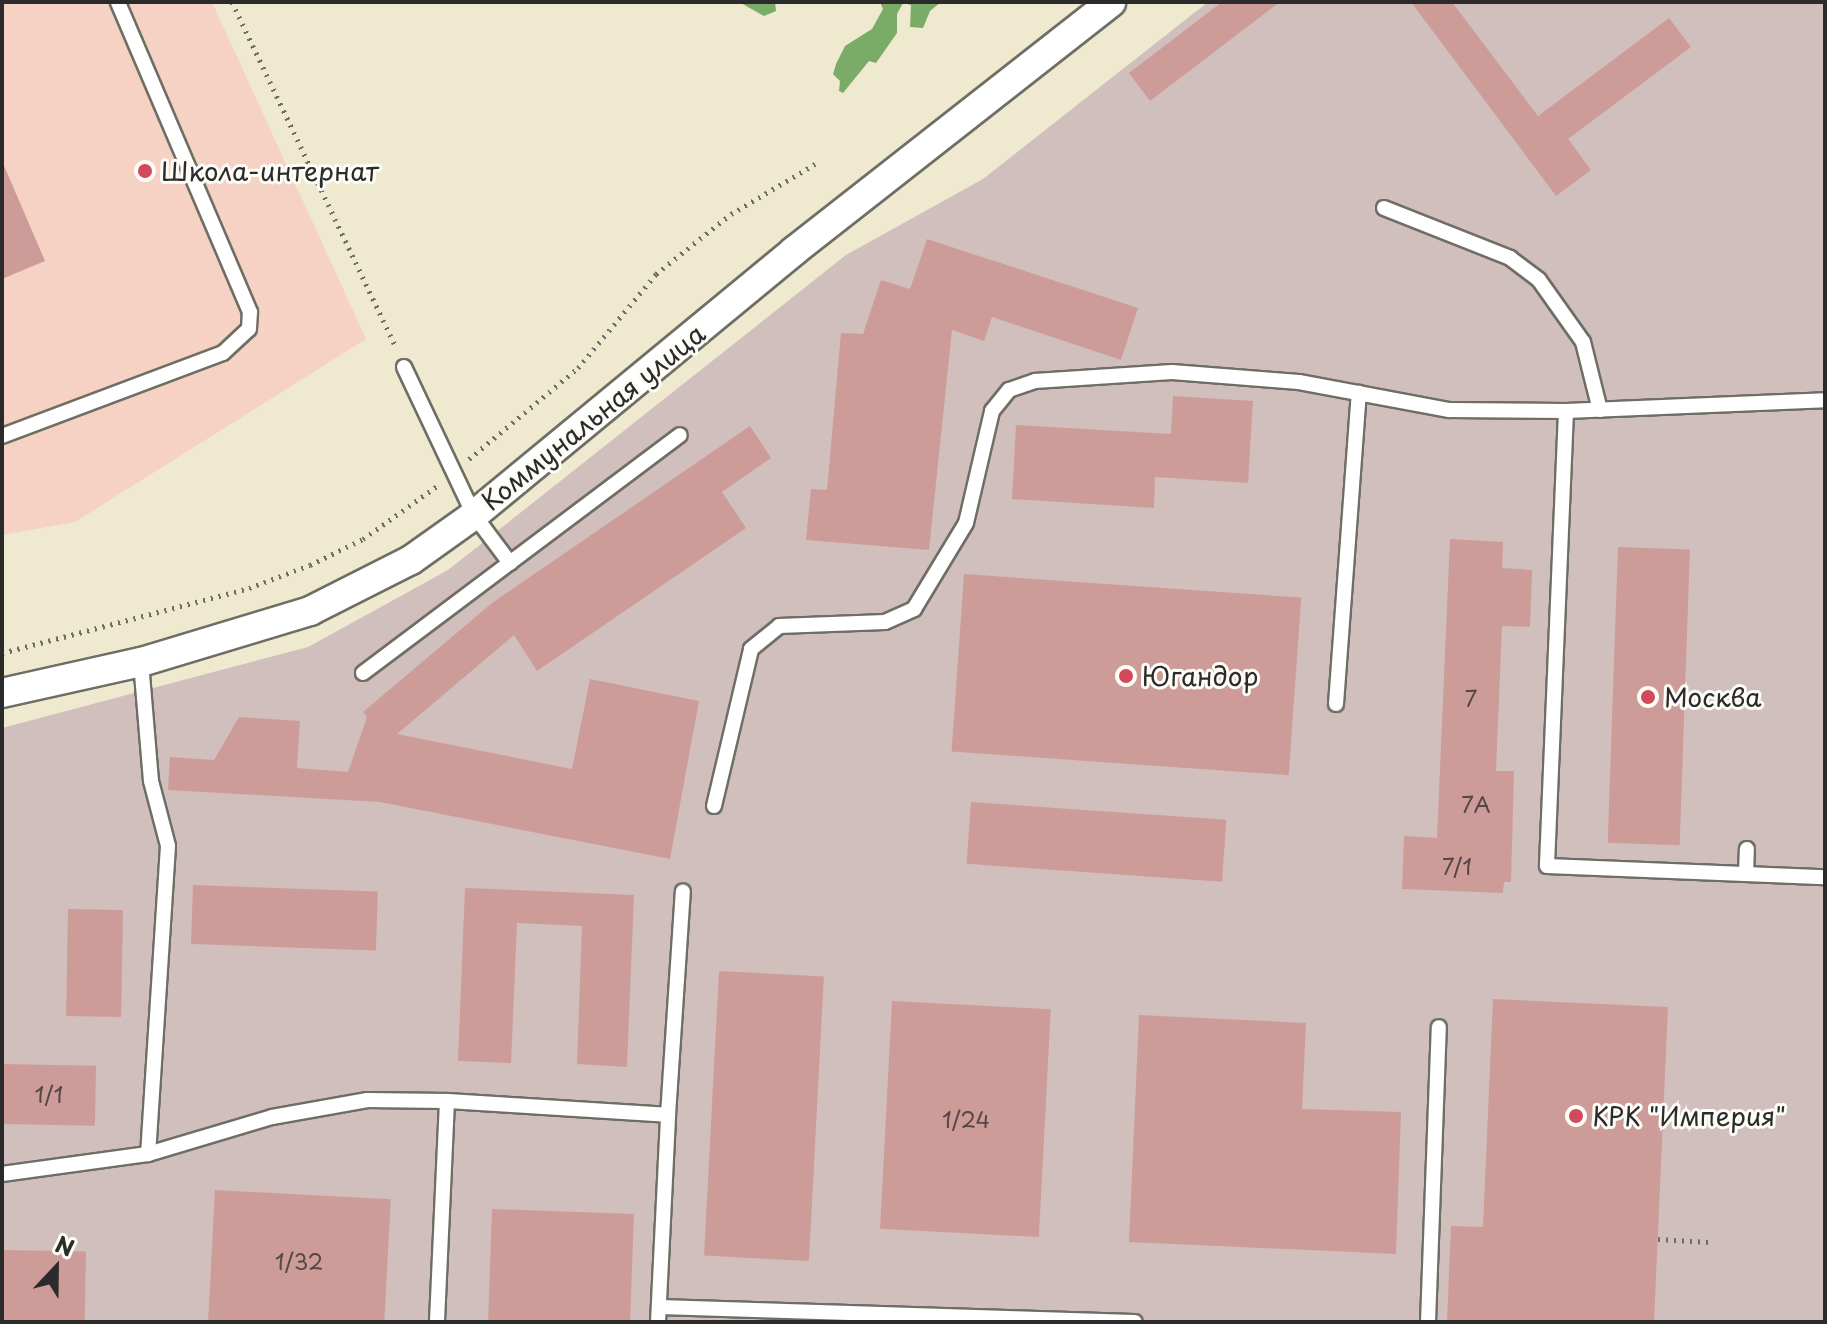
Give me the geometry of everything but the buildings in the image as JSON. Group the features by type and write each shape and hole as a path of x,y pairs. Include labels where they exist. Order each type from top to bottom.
{"street":[{"name":"Коммунальная улица","path":"2,693 141,662 310,611 411,560 474,515 794,251 1111,2"}],"lane":[{"path":"2,436 223,353 249,329 250,312 118,2"},
{"path":"1384,208 1510,258 1539,280 1583,342 1600,410"},
{"path":"404,367 474,515 510,563"},
{"path":"714,806 751,649 779,626 885,622 914,609 966,523 992,411 1009,390 1035,381 1172,372 1359,393 1449,410 1566,411 1825,400"},
{"path":"1336,704 1359,393"},
{"path":"1566,411 1547,866 1825,877"},
{"path":"363,673 680,435"},
{"path":"141,662 151,781 168,846 148,1154"},
{"path":"1746,874 1747,849"},
{"path":"683,892 658,1314 1135,1322"},
{"path":"1428,1322 1439,1027"},
{"path":"2,1174 148,1154 272,1117 367,1100 447,1101 668,1115"},
{"path":"437,1322 447,1101"}],"path":[{"path":"232,2 404,367"},
{"path":"1658,1239 1710,1242"}],"shaded area":[{"name":"Школа-интернат","path":"2,2 212,2 366,339 75,522 2,535"},
{"path":"1208,2 1825,2 1825,1322 2,1322 2,728 308,647 448,570 846,255 983,179"}],"green space":[{"path":"739,2 775,2 776,11 764,16"},
{"path":"880,2 941,2 930,11 923,28 910,27 911,5 903,3 897,14 897,33 876,63 869,61 843,93 839,91 840,81 833,74 836,64 845,46 872,29 883,9"}],"place":[{"name":"Школа-интернат","path":"145,171"},
{"name":"Югандор","path":"1126,676"},
{"name":"Москва","path":"1648,697"},
{"name":"КРК \"Империя\"","path":"1576,1116"}]}
